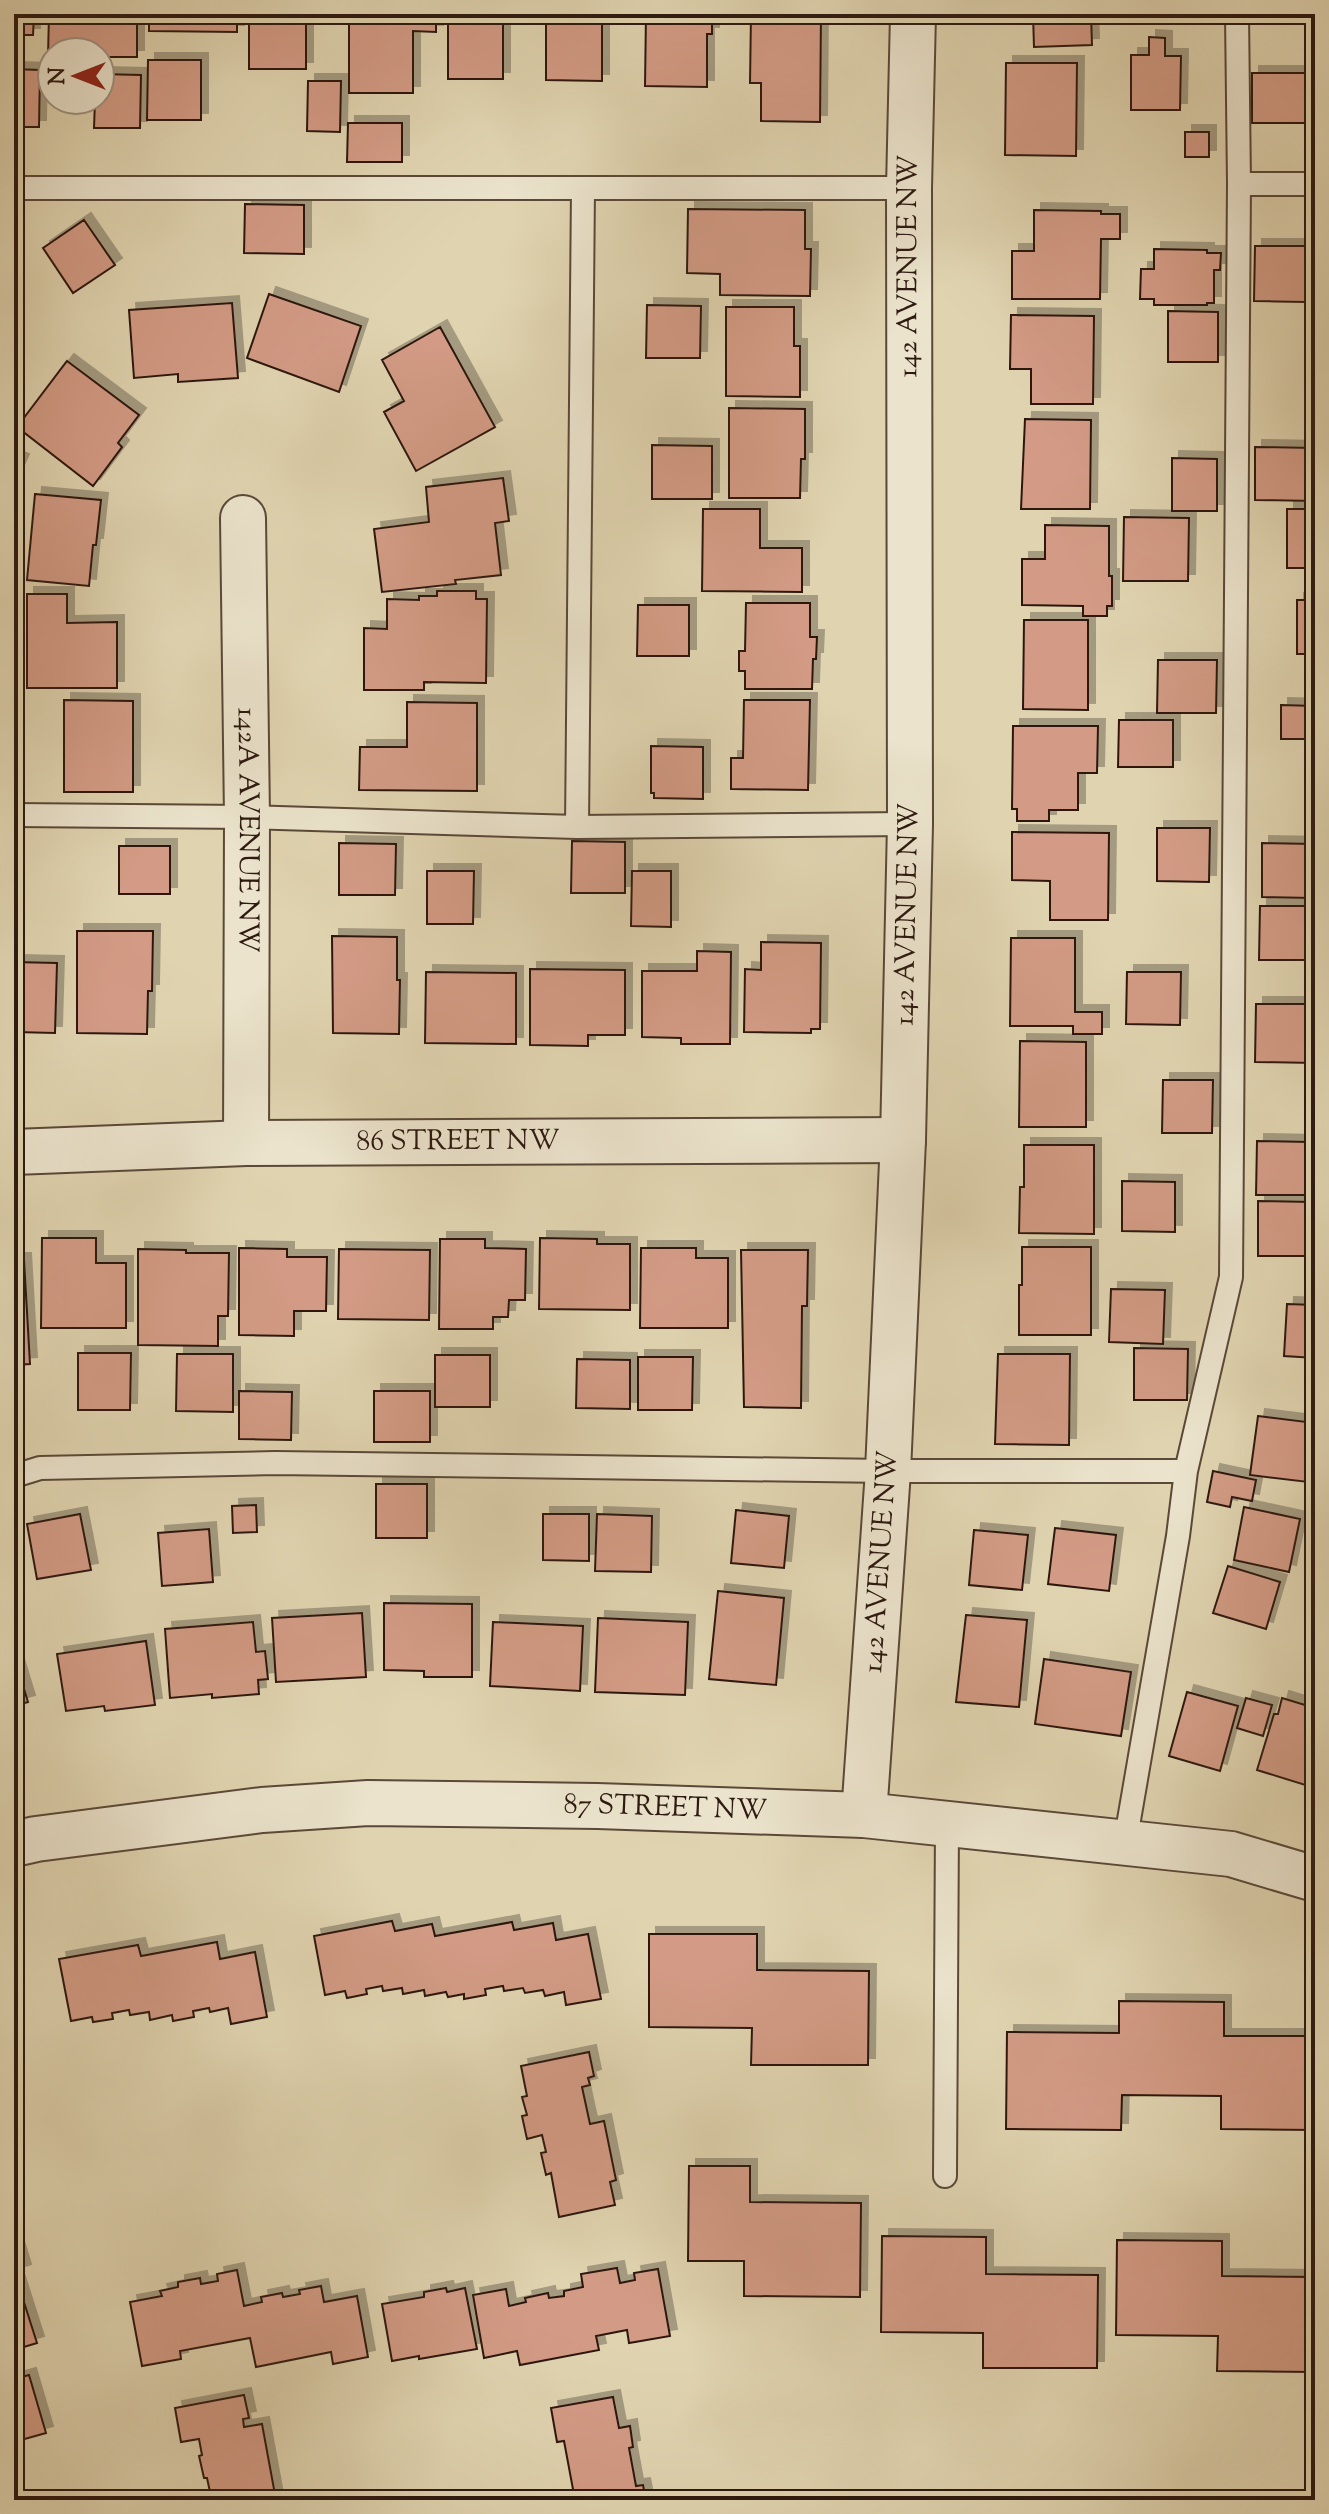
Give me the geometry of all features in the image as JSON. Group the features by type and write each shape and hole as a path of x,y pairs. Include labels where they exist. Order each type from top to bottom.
{"street":[{"name":"142 AVENUE NW","path":"864,1815 888,1471 903,1140 910,824 909,188 913,14"},
{"name":"142A AVENUE NW","path":"243,518 247,817 246,1143"},
{"name":"86 STREET NW","path":"14,1152 246,1143 903,1140"},
{"name":"87 STREET NW","path":"14,1844 262,1810 368,1803 597,1806 864,1815 947,1823 1231,1854 1315,1879"}],"lane":[{"path":"1125,1843 1178,1536 1186,1471 1231,1277 1239,184 1237,14"},
{"path":"1239,184 1315,184"},
{"path":"14,188 909,188"},
{"path":"577,827 583,189"},
{"path":"14,815 247,817 577,827 910,824"},
{"path":"14,1476 40,1468 275,1463 888,1471 1186,1471"},
{"path":"945,2176 947,1823"}],"building":[{"path":"14,14 34,14 33,35 14,35"},
{"path":"49,14 137,14 137,57 116,57 116,36 48,36"},
{"path":"149,14 237,14 237,32 149,31"},
{"path":"249,14 306,14 306,69 249,69"},
{"path":"349,14 436,14 436,32 413,31 413,93 349,93"},
{"path":"448,14 536,14 536,21 503,21 503,79 448,79"},
{"path":"546,14 636,14 636,24 602,24 602,81 546,80"},
{"path":"646,14 736,14 736,17 712,17 712,34 707,34 707,87 645,86"},
{"path":"751,14 821,14 820,122 761,121 761,83 750,83"},
{"path":"1033,14 1091,14 1092,45 1034,47"},
{"path":"1149,37 1165,38 1165,56 1181,56 1180,110 1131,110 1131,55 1149,55"},
{"path":"148,60 201,60 201,120 147,120"},
{"path":"1006,63 1077,63 1076,156 1005,155"},
{"path":"14,69 36,70 36,116 39,116 39,127 14,127"},
{"path":"1252,73 1308,73 1308,123 1252,123"},
{"path":"116,74 141,75 140,128 94,128 94,116 116,116"},
{"path":"308,81 341,81 340,132 307,131"},
{"path":"348,123 402,123 402,162 347,162"},
{"path":"1185,132 1209,132 1209,157 1185,157"},
{"path":"245,204 304,205 304,254 244,253"},
{"path":"688,209 805,210 805,249 811,249 810,296 720,295 720,274 687,273"},
{"path":"1034,210 1120,214 1120,239 1101,239 1100,299 1012,299 1012,251 1034,251"},
{"path":"84,220 115,265 73,293 43,248"},
{"path":"1255,246 1306,246 1305,302 1254,301"},
{"path":"1154,249 1221,253 1220,270 1214,270 1214,303 1154,305 1154,299 1140,299 1141,269 1154,269"},
{"path":"269,294 361,326 339,392 247,358"},
{"path":"232,303 238,378 178,382 178,374 134,378 129,310"},
{"path":"647,305 701,306 700,358 646,358"},
{"path":"726,307 794,307 794,346 800,346 800,397 726,396"},
{"path":"1168,311 1218,312 1218,362 1168,362"},
{"path":"1011,315 1094,316 1093,404 1031,404 1031,369 1010,369"},
{"path":"440,327 495,427 416,471 384,412 404,401 382,360"},
{"path":"67,361 139,415 118,443 122,447 93,486 17,427"},
{"path":"729,408 805,409 805,459 801,459 800,498 729,498"},
{"path":"1025,419 1091,420 1090,509 1021,509"},
{"path":"652,445 712,446 712,499 652,499"},
{"path":"1255,447 1315,448 1315,501 1255,500"},
{"path":"14,458 22,461 14,478"},
{"path":"1172,458 1217,459 1217,511 1172,511"},
{"path":"503,478 509,521 495,523 501,575 455,580 456,584 382,592 374,529 429,522 426,487"},
{"path":"35,494 101,500 89,586 27,580"},
{"path":"703,509 760,509 760,548 802,548 802,592 702,591"},
{"path":"1287,509 1315,509 1315,568 1287,568"},
{"path":"1124,517 1189,518 1188,581 1123,581"},
{"path":"1045,525 1109,526 1112,606 1107,606 1107,616 1083,616 1083,606 1022,605 1022,559 1045,559"},
{"path":"437,591 476,591 476,599 487,599 486,683 424,682 424,690 364,690 364,628 387,629 387,599 419,600 419,596 437,596"},
{"path":"27,594 67,594 67,623 117,622 117,688 27,688"},
{"path":"1297,600 1315,600 1315,654 1297,654"},
{"path":"746,603 810,603 810,637 817,637 812,689 745,689 745,671 739,671 739,651 745,651"},
{"path":"638,605 689,605 689,656 637,656"},
{"path":"1024,620 1088,620 1088,710 1023,709"},
{"path":"1158,660 1217,660 1216,713 1157,713"},
{"path":"64,700 133,701 133,792 64,792"},
{"path":"744,700 810,700 808,790 731,789 731,758 743,758"},
{"path":"407,702 477,703 477,791 359,790 360,747 407,747"},
{"path":"1281,705 1315,706 1315,739 1281,739"},
{"path":"1119,720 1173,720 1173,767 1118,767"},
{"path":"1013,726 1098,726 1097,773 1078,773 1078,810 1049,810 1049,821 1017,821 1017,809 1012,809"},
{"path":"651,746 703,747 703,799 654,798 654,793 651,793"},
{"path":"1157,828 1210,828 1209,882 1157,881"},
{"path":"1012,832 1109,833 1108,920 1050,920 1050,881 1012,880"},
{"path":"572,841 625,842 625,893 571,893"},
{"path":"339,843 396,844 395,895 339,895"},
{"path":"1262,843 1314,844 1313,898 1262,897"},
{"path":"119,846 170,846 170,894 119,894"},
{"path":"427,871 474,871 473,924 427,924"},
{"path":"632,871 671,871 671,927 631,926"},
{"path":"1260,906 1313,906 1312,960 1259,960"},
{"path":"77,931 153,931 152,991 148,991 147,1034 77,1033"},
{"path":"332,936 397,937 399,1034 333,1033"},
{"path":"1011,938 1075,938 1075,1012 1102,1012 1102,1034 1073,1034 1073,1026 1010,1026"},
{"path":"761,942 821,943 820,1029 811,1029 811,1033 744,1032 745,969 761,970"},
{"path":"697,951 731,952 730,1044 681,1044 681,1038 642,1037 642,971 697,971"},
{"path":"14,962 57,963 55,1033 14,1032"},
{"path":"530,969 625,970 625,1035 588,1035 588,1046 530,1045"},
{"path":"426,972 516,973 516,1044 425,1043"},
{"path":"1127,972 1181,972 1180,1025 1126,1024"},
{"path":"1256,1004 1315,1004 1315,1063 1255,1062"},
{"path":"1020,1041 1086,1042 1086,1127 1019,1127"},
{"path":"1163,1080 1213,1080 1212,1133 1162,1133"},
{"path":"1257,1141 1309,1142 1308,1195 1256,1195"},
{"path":"1024,1145 1094,1145 1094,1234 1019,1233"},
{"path":"1122,1181 1175,1182 1175,1232 1122,1231"},
{"path":"1258,1201 1312,1202 1311,1256 1258,1256"},
{"path":"42,1238 96,1238 96,1263 126,1263 126,1328 41,1328"},
{"path":"540,1238 597,1239 597,1244 630,1244 630,1310 539,1309"},
{"path":"440,1239 485,1239 485,1248 526,1249 525,1300 509,1300 508,1317 493,1317 493,1329 439,1329"},
{"path":"1022,1247 1091,1247 1091,1335 1019,1335"},
{"path":"239,1248 287,1249 287,1257 327,1257 326,1311 294,1311 294,1336 239,1335"},
{"path":"641,1248 696,1248 696,1258 728,1258 728,1328 640,1328"},
{"path":"138,1249 229,1253 228,1316 218,1316 218,1346 138,1345"},
{"path":"339,1249 430,1250 429,1320 338,1319"},
{"path":"741,1250 808,1250 807,1306 802,1306 801,1408 744,1407"},
{"path":"14,1260 24,1260 30,1364 14,1365"},
{"path":"1111,1289 1165,1290 1163,1344 1109,1342"},
{"path":"1287,1304 1315,1305 1315,1358 1284,1356"},
{"path":"1134,1348 1188,1349 1187,1400 1134,1400"},
{"path":"78,1353 131,1353 130,1410 78,1410"},
{"path":"177,1354 233,1354 233,1412 176,1411"},
{"path":"998,1354 1070,1354 1069,1445 995,1444"},
{"path":"435,1355 490,1355 490,1407 435,1407"},
{"path":"638,1357 693,1357 692,1410 638,1410"},
{"path":"577,1359 630,1360 630,1409 576,1408"},
{"path":"239,1391 292,1392 291,1440 239,1439"},
{"path":"374,1391 430,1391 430,1442 374,1442"},
{"path":"1258,1416 1315,1423 1308,1482 1250,1475"},
{"path":"1213,1471 1256,1480 1252,1501 1232,1497 1230,1507 1207,1502"},
{"path":"376,1484 427,1484 427,1538 376,1538"},
{"path":"256,1505 257,1532 233,1533 232,1506"},
{"path":"1244,1507 1300,1519 1289,1572 1234,1560"},
{"path":"736,1510 789,1516 784,1568 731,1563"},
{"path":"80,1514 91,1570 37,1579 27,1524"},
{"path":"543,1514 589,1514 589,1561 543,1560"},
{"path":"597,1514 652,1516 651,1572 595,1571"},
{"path":"1055,1528 1116,1535 1109,1591 1048,1584"},
{"path":"209,1529 213,1582 162,1586 158,1533"},
{"path":"974,1530 1028,1535 1022,1590 969,1585"},
{"path":"1228,1566 1280,1582 1266,1629 1213,1613"},
{"path":"718,1591 784,1598 776,1685 709,1679"},
{"path":"384,1603 472,1604 472,1677 424,1677 424,1671 384,1670"},
{"path":"362,1613 366,1677 276,1682 272,1618"},
{"path":"966,1615 1027,1620 1019,1707 956,1702"},
{"path":"598,1618 688,1622 685,1695 595,1692"},
{"path":"253,1622 256,1652 265,1651 268,1679 258,1680 259,1694 170,1698 165,1629"},
{"path":"493,1622 583,1626 580,1691 490,1686"},
{"path":"146,1641 155,1705 105,1711 104,1706 66,1711 57,1654"},
{"path":"14,1656 28,1702 14,1706"},
{"path":"1044,1659 1131,1672 1121,1736 1035,1724"},
{"path":"1187,1692 1238,1706 1220,1771 1169,1756"},
{"path":"1246,1698 1272,1705 1263,1736 1237,1728"},
{"path":"1282,1698 1315,1708 1315,1788 1257,1770"},
{"path":"392,1921 395,1931 432,1924 435,1936 512,1922 514,1930 553,1923 556,1940 588,1934 601,1999 566,2005 564,1992 545,1996 543,1990 525,1993 523,1988 504,1991 503,1986 485,1989 486,1995 464,1999 464,1994 448,1997 446,1992 425,1996 424,1990 403,1994 402,1988 383,1991 382,1986 366,1989 367,1994 347,1998 345,1991 325,1995 314,1936"},
{"path":"649,1934 757,1934 757,1970 869,1971 868,2065 751,2065 752,2028 649,2027"},
{"path":"217,1942 220,1959 255,1952 267,2017 231,2024 228,2008 210,2012 209,2008 193,2011 194,2017 173,2021 172,2015 150,2020 149,2012 130,2015 129,2010 112,2013 113,2019 93,2022 92,2017 71,2021 59,1959 138,1945 141,1956"},
{"path":"1119,2001 1224,2002 1224,2036 1315,2036 1315,2130 1221,2129 1221,2096 1122,2095 1121,2130 1006,2129 1007,2032 1119,2033"},
{"path":"589,2052 594,2076 588,2078 590,2085 582,2087 590,2124 604,2121 616,2180 610,2182 615,2205 559,2217 551,2173 546,2175 541,2153 546,2152 542,2135 527,2139 522,2116 527,2115 522,2097 527,2096 521,2066"},
{"path":"689,2166 750,2166 750,2202 861,2203 860,2297 744,2296 744,2261 688,2261"},
{"path":"882,2236 986,2237 986,2274 1098,2275 1097,2368 983,2368 983,2333 881,2332"},
{"path":"14,2238 24,2271 15,2274 37,2343 14,2350"},
{"path":"1117,2240 1222,2241 1222,2276 1315,2277 1315,2372 1217,2371 1218,2336 1116,2335"},
{"path":"617,2268 620,2283 635,2280 634,2273 658,2269 670,2336 629,2343 627,2330 596,2336 599,2350 520,2365 517,2351 484,2358 473,2295 506,2289 509,2306 526,2302 525,2298 548,2293 549,2298 564,2296 564,2291 583,2287 581,2274"},
{"path":"237,2270 244,2306 262,2302 261,2297 300,2294 299,2290 321,2286 324,2302 357,2296 368,2357 333,2364 331,2352 256,2367 250,2338 180,2351 181,2359 142,2366 130,2302 162,2296 160,2291 178,2287 178,2282 200,2278 201,2284 218,2281 217,2274"},
{"path":"446,2288 447,2292 465,2288 477,2349 392,2361 382,2304 424,2297 424,2292"},
{"path":"29,2375 46,2433 14,2442 14,2379"},
{"path":"244,2395 249,2418 243,2419 244,2427 262,2424 276,2500 206,2500 204,2493 210,2492 199,2456 202,2455 199,2439 181,2442 175,2408"},
{"path":"613,2397 619,2428 630,2426 633,2447 629,2448 636,2486 643,2485 646,2500 575,2500 564,2441 557,2442 551,2408"}]}
